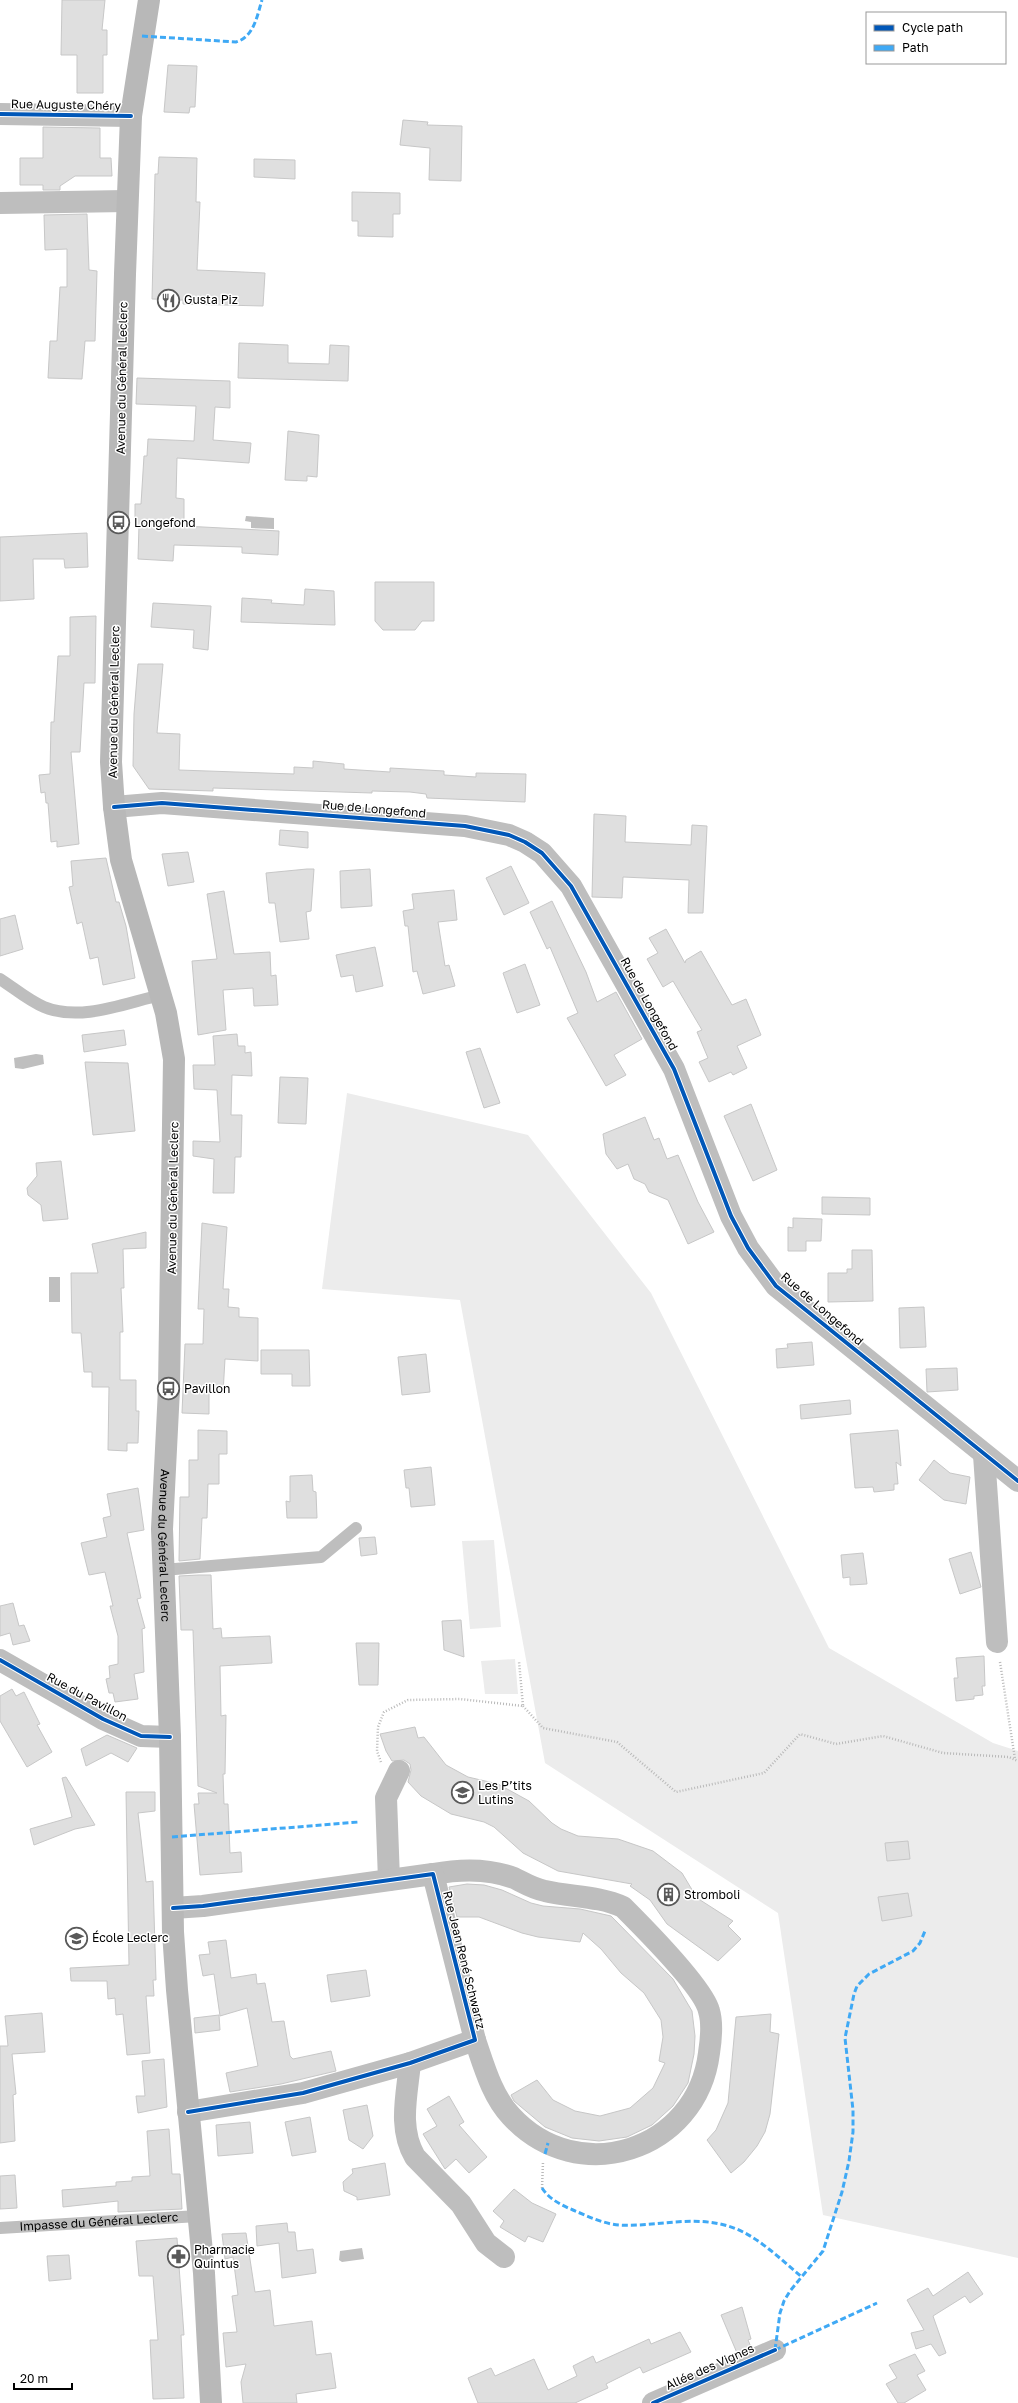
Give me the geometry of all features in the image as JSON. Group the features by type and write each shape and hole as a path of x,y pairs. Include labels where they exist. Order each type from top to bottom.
{"main road":[{"name":"Avenue du Général Leclerc","path":"149,0 131,116 127,201 111,757 114,807 121,860 161,995 174,1059 175,1099 168,1389 162,1529 163,1570 170,1738 173,1908 177,1990 198,2216 211,2403"}],"street":[{"name":"Rue Auguste Chéry","path":"0,114 131,116"},
{"path":"0,203 127,201"},
{"name":"Rue de Longefond","path":"114,807 162,803 465,826 509,835 542,853 571,886 674,1069 731,1216 748,1248 776,1286 1018,1481"},
{"path":"984,1455 997,1642"},
{"name":"Rue du Pavillon","path":"0,1660 104,1719 141,1736 170,1738"},
{"path":"389,1880 386,1798 395,1780"},
{"name":"Rue Jean René Schwartz","path":"173,1908 203,1906 433,1874 468,1870 489,1871 513,1878 544,1891 612,1902 623,1907 693,1984 709,2010 711,2026 706,2073 692,2102 679,2120 649,2142 631,2149 602,2154 568,2152 540,2140 511,2116 491,2083 474,2040 433,1874"},
{"name":"Rue Jean René Schwartz","path":"188,2112 303,2093 410,2063 474,2040"},
{"path":"410,2063 405,2121 410,2148 431,2174 461,2204 486,2243 504,2257"},
{"name":"Allée des Vignes","path":"653,2403 775,2350"}],"lane":[{"path":"0,979 43,1007 66,1014 85,1012 161,995"},
{"path":"163,1570 321,1556 356,1528"},
{"name":"Impasse du Général Leclerc","path":"0,2228 198,2216"}],"path":[{"path":"997,1642 1017,1760"},
{"path":"519,1661 523,1706 543,1728 617,1742 676,1792 764,1773 800,1734 836,1744 883,1736 943,1753 1009,1757 1017,1760"},
{"path":"395,1780 377,1751 378,1727 384,1712 408,1700 460,1699 523,1706"},
{"path":"542,2188 541,2177 544,2158"}],"shaded area":[{"path":"246,516 274,518 274,529 251,528 251,522 245,521"},
{"path":"36,1054 43,1055 44,1064 23,1069 15,1068 14,1058"},
{"path":"347,1093 528,1135 651,1293 829,1648 993,1743 1018,1751 1018,2258 823,2215 778,1913 545,1763 460,1300 322,1289"},
{"path":"49,1277 60,1277 60,1302 49,1302"},
{"path":"494,1540 501,1627 470,1629 462,1541"},
{"path":"515,1659 518,1694 485,1694 481,1661"},
{"path":"362,2248 364,2259 342,2262 339,2260 340,2251"}],"building":[{"path":"62,0 105,0 102,30 107,30 107,55 103,55 103,93 77,93 77,55 61,55"},
{"path":"168,65 197,66 195,107 190,107 189,113 164,112"},
{"path":"403,120 428,122 427,125 462,126 461,181 429,180 430,148 400,145"},
{"path":"43,127 100,128 100,158 111,158 112,176 75,176 60,186 60,190 43,190 43,185 20,185 20,158 43,158"},
{"path":"159,157 197,158 196,202 200,202 197,270 265,273 263,306 183,304 183,300 152,299 155,174 158,174"},
{"path":"254,159 295,160 295,179 254,177"},
{"path":"352,192 400,193 400,214 393,214 393,237 358,236 358,221 352,221"},
{"path":"87,214 89,270 97,271 95,341 85,341 82,379 48,378 50,341 57,341 60,287 67,287 67,249 45,250 44,215"},
{"path":"239,343 288,345 288,363 329,364 330,345 349,346 348,381 238,378"},
{"path":"137,378 230,381 230,408 215,407 213,440 251,443 249,463 177,458 176,498 184,499 184,526 279,531 278,555 242,553 242,547 174,545 173,561 138,559 139,525 135,525 135,504 141,504 144,456 147,456 148,439 194,441 196,406 136,404"},
{"path":"288,431 319,435 317,477 307,476 307,481 285,480"},
{"path":"87,533 88,567 65,568 64,559 33,559 34,599 0,601 0,537"},
{"path":"375,582 434,582 434,621 422,621 415,630 383,630 375,621"},
{"path":"305,589 334,591 335,625 241,622 242,598 272,600 271,603 304,605"},
{"path":"153,603 211,606 208,650 193,648 194,630 151,627"},
{"path":"96,616 95,683 84,683 80,752 71,752 79,844 57,847 57,841 51,842 48,803 46,803 45,792 41,793 39,775 50,774 51,722 54,722 58,656 70,656 70,617"},
{"path":"138,664 163,664 157,733 180,734 179,770 294,774 294,767 313,768 313,761 344,764 344,769 390,772 390,768 444,771 444,775 476,777 476,773 526,774 525,802 427,798 426,794 410,792 372,791 372,793 213,788 213,791 149,789 133,766 134,714"},
{"path":"594,814 626,816 625,842 691,845 692,825 707,826 703,913 688,913 689,880 623,877 622,898 592,897"},
{"path":"280,830 308,832 308,848 279,845"},
{"path":"188,852 194,882 168,886 162,854"},
{"path":"106,858 116,902 119,902 126,926 135,978 103,985 98,957 90,959 82,922 77,924 69,887 73,886 71,861"},
{"path":"511,866 529,903 504,915 486,878"},
{"path":"314,869 311,911 306,912 309,939 280,942 275,903 269,903 266,873"},
{"path":"370,869 372,906 341,908 340,871"},
{"path":"454,890 457,920 438,922 445,966 449,965 455,986 423,994 417,971 413,972 408,926 405,926 403,911 414,909 412,894"},
{"path":"224,891 234,954 270,952 271,976 276,975 278,1005 254,1006 253,988 223,990 226,1030 198,1035 192,961 217,959 207,894"},
{"path":"552,901 586,972 597,1002 616,992 642,1039 614,1055 626,1075 606,1086 567,1018 578,1013 550,947 547,949 530,912"},
{"path":"15,915 23,949 0,956 0,919"},
{"path":"666,929 685,963 686,960 701,951 732,1005 746,999 761,1035 737,1046 747,1068 733,1075 731,1072 709,1082 699,1062 708,1058 697,1032 702,1030 673,981 663,987 647,959 658,953 649,938"},
{"path":"375,947 383,986 356,992 353,975 341,977 336,955"},
{"path":"525,964 540,1005 517,1013 503,973"},
{"path":"124,1030 126,1045 84,1052 82,1035"},
{"path":"237,1034 238,1046 245,1046 245,1053 251,1052 252,1076 232,1075 231,1115 242,1115 241,1157 235,1157 234,1193 213,1193 214,1159 193,1156 193,1141 220,1142 217,1090 194,1089 193,1065 215,1065 213,1036"},
{"path":"480,1048 500,1103 484,1108 466,1052"},
{"path":"85,1062 128,1063 135,1131 93,1135"},
{"path":"280,1077 308,1078 306,1124 278,1123"},
{"path":"751,1104 777,1170 753,1181 724,1116"},
{"path":"645,1117 654,1140 659,1138 667,1159 678,1155 698,1202 714,1232 688,1244 668,1200 649,1192 645,1184 634,1179 628,1164 617,1169 606,1154 603,1134"},
{"path":"61,1161 68,1219 43,1221 41,1205 28,1195 27,1188 37,1176 36,1163"},
{"path":"822,1197 870,1198 870,1215 822,1214"},
{"path":"793,1218 822,1219 821,1241 806,1241 806,1251 788,1251 788,1227 793,1228"},
{"path":"202,1223 227,1227 223,1289 229,1289 228,1307 239,1308 239,1317 258,1318 258,1361 225,1359 223,1393 209,1392 209,1414 182,1413 185,1344 203,1344 204,1309 198,1309"},
{"path":"146,1232 146,1248 123,1249 124,1288 121,1288 123,1332 120,1332 120,1380 136,1380 136,1411 139,1411 138,1443 127,1443 127,1451 108,1450 109,1387 92,1387 92,1372 84,1372 81,1333 72,1333 71,1273 98,1273 92,1244"},
{"path":"852,1250 872,1250 873,1301 828,1302 828,1273 847,1273 847,1269 852,1269"},
{"path":"924,1307 926,1347 900,1348 899,1308"},
{"path":"812,1342 814,1365 777,1368 776,1349 788,1348 787,1344"},
{"path":"261,1350 309,1350 310,1386 292,1386 292,1374 261,1374"},
{"path":"426,1354 430,1392 402,1395 398,1357"},
{"path":"957,1368 958,1390 927,1392 926,1369"},
{"path":"850,1400 851,1414 801,1419 800,1405"},
{"path":"198,1430 227,1431 227,1454 219,1454 219,1484 208,1484 207,1518 202,1518 200,1559 179,1561 180,1497 189,1497 189,1460 198,1460"},
{"path":"898,1430 901,1466 896,1462 898,1484 894,1484 894,1490 874,1492 873,1487 855,1488 850,1434"},
{"path":"934,1460 950,1473 970,1477 966,1504 944,1500 919,1480"},
{"path":"431,1467 435,1505 411,1507 409,1488 406,1488 404,1470"},
{"path":"312,1475 313,1491 316,1492 317,1518 287,1518 286,1501 290,1502 290,1476"},
{"path":"138,1488 144,1530 127,1533 141,1598 137,1599 145,1628 142,1629 144,1672 134,1674 138,1699 115,1702 113,1693 109,1693 106,1679 110,1678 109,1666 118,1664 118,1636 110,1606 113,1606 105,1572 89,1575 81,1543 107,1537 103,1518 111,1516 107,1494"},
{"path":"375,1537 377,1554 361,1556 359,1538"},
{"path":"971,1552 981,1587 960,1594 949,1559"},
{"path":"863,1553 867,1584 850,1585 850,1577 843,1578 841,1555"},
{"path":"211,1575 213,1629 221,1628 222,1638 270,1636 272,1663 220,1666 221,1716 226,1715 225,1774 223,1774 224,1804 228,1804 230,1853 241,1852 242,1872 200,1875 194,1804 199,1804 198,1793 217,1793 198,1786 193,1630 181,1630 179,1576"},
{"path":"13,1603 19,1626 24,1625 30,1641 13,1645 10,1633 0,1636 0,1606"},
{"path":"461,1620 464,1657 444,1650 442,1621"},
{"path":"356,1643 379,1643 378,1685 359,1685"},
{"path":"984,1656 985,1686 982,1686 983,1695 974,1696 974,1699 956,1701 954,1678 958,1678 956,1658"},
{"path":"12,1689 16,1696 24,1692 40,1724 37,1725 52,1752 27,1767 0,1721 0,1696"},
{"path":"415,1727 418,1738 424,1737 446,1765 468,1777 498,1784 529,1801 552,1823 561,1829 578,1836 618,1839 653,1851 682,1873 697,1898 733,1921 728,1926 741,1939 718,1961 667,1924 650,1900 630,1886 632,1884 558,1871 523,1853 494,1827 484,1822 451,1814 421,1796 408,1782 411,1770 410,1764 404,1760 392,1761 386,1751 380,1734"},
{"path":"107,1735 137,1748 128,1762 111,1753 86,1766 81,1749"},
{"path":"66,1777 95,1825 75,1829 34,1845 30,1829 72,1817 62,1778"},
{"path":"126,1792 155,1792 155,1811 138,1813 146,1882 153,1881 156,1980 153,1980 154,1996 146,1996 150,2053 127,2055 123,2014 116,2015 115,1998 108,1999 107,1981 71,1981 70,1968 129,1965"},
{"path":"908,1841 910,1859 887,1861 885,1843"},
{"path":"467,1884 484,1885 502,1890 531,1903 543,1906 580,1909 611,1916 673,1979 692,2011 695,2036 694,2054 688,2083 673,2106 652,2125 627,2137 599,2141 572,2138 545,2127 514,2101 511,2095 537,2080 553,2100 575,2111 600,2116 630,2108 653,2088 665,2063 659,2061 663,2037 661,2020 644,1993 621,1973 601,1949 583,1933 580,1942 538,1937 522,1933 479,1917 457,1917 449,1887"},
{"path":"908,1893 912,1916 882,1921 878,1897"},
{"path":"226,1940 231,1978 256,1974 257,1984 265,1983 272,2022 284,2021 290,2056 293,2059 331,2051 336,2071 281,2084 230,2092 226,2073 258,2066 247,2008 220,2016 214,1974 203,1976 199,1955 210,1954 208,1942"},
{"path":"366,1970 370,1996 331,2002 327,1975"},
{"path":"42,2013 45,2052 12,2054 16,2094 13,2095 15,2141 0,2143 0,2046 8,2046 5,2016"},
{"path":"771,2014 770,2032 779,2034 770,2114 765,2132 757,2146 744,2162 731,2173 707,2140 716,2130 728,2103 736,2017"},
{"path":"219,2015 220,2030 195,2033 194,2018"},
{"path":"164,2059 167,2107 138,2113 136,2096 145,2096 142,2061"},
{"path":"449,2096 464,2122 459,2125 487,2157 469,2173 456,2159 445,2169 423,2134 437,2126 427,2109"},
{"path":"367,2105 373,2136 363,2149 349,2140 343,2110"},
{"path":"310,2117 316,2152 292,2156 285,2122"},
{"path":"250,2122 253,2153 218,2156 216,2125"},
{"path":"169,2129 172,2174 180,2174 182,2209 118,2212 118,2201 63,2207 62,2190 116,2186 116,2182 132,2181 132,2177 150,2176 147,2131"},
{"path":"385,2163 390,2195 357,2200 357,2197 344,2191 343,2182 353,2173 352,2169"},
{"path":"15,2175 17,2208 0,2209 0,2176"},
{"path":"514,2189 532,2203 556,2214 543,2242 528,2236 525,2242 500,2227 504,2221 493,2211"},
{"path":"287,2223 288,2232 295,2232 297,2251 313,2249 316,2273 282,2278 279,2243 257,2246 256,2226"},
{"path":"246,2233 255,2292 270,2290 274,2326 312,2321 316,2355 331,2353 336,2388 296,2394 297,2403 243,2403 241,2382 246,2364 226,2367 223,2333 237,2332 232,2296 238,2295 233,2257 225,2259 222,2234"},
{"path":"177,2238 184,2335 181,2335 184,2398 153,2399 150,2340 158,2340 153,2276 139,2276 136,2241"},
{"path":"69,2255 71,2279 49,2281 47,2256"},
{"path":"968,2272 983,2294 970,2303 965,2296 933,2316 946,2353 939,2356 931,2344 916,2349 911,2333 924,2330 907,2300 928,2288 933,2296"},
{"path":"742,2307 751,2339 748,2340 751,2347 737,2353 721,2315"},
{"path":"680,2332 691,2352 643,2373 640,2367 606,2384 608,2388 575,2403 478,2403 468,2378 491,2368 495,2376 534,2359 548,2390 577,2376 573,2366 593,2356 596,2363 649,2339 651,2344"},
{"path":"915,2354 925,2371 917,2375 926,2390 904,2403 898,2403 886,2384 897,2378 889,2365"}],"marked path":[{"path":"142,36 236,42 247,36 251,31 262,0"},
{"path":"172,1837 359,1822"},
{"path":"775,2350 780,2313 784,2301 790,2291 823,2251 842,2192 849,2161 853,2132 853,2110 845,2038 854,1994 857,1986 869,1974 913,1951 920,1943 925,1931"},
{"path":"545,2154 548,2143"},
{"path":"542,2188 552,2198 564,2206 607,2223 633,2225 701,2221 728,2226 758,2241 802,2277"},
{"path":"775,2350 877,2303"}],"cycle path":[{"path":"0,114 131,116"},
{"path":"114,807 162,803 465,826 509,835 525,842 542,853 571,886 674,1069 731,1216 748,1248 776,1286 1018,1481"},
{"path":"0,1660 103,1719 141,1736 170,1737"},
{"path":"173,1908 203,1906 433,1874 475,2040 410,2063 303,2093 188,2112"},
{"path":"653,2403 775,2350"}],"place":[{"name":"Gusta Piz","path":"168,300"},
{"name":"Longefond","path":"118,523"},
{"name":"Pavillon","path":"169,1389"},
{"name":"Les P’tits Lutins","path":"463,1793"},
{"name":"Stromboli","path":"669,1895"},
{"name":"École Leclerc","path":"77,1938"},
{"name":"Pharmacie Quintus","path":"178,2257"}]}
